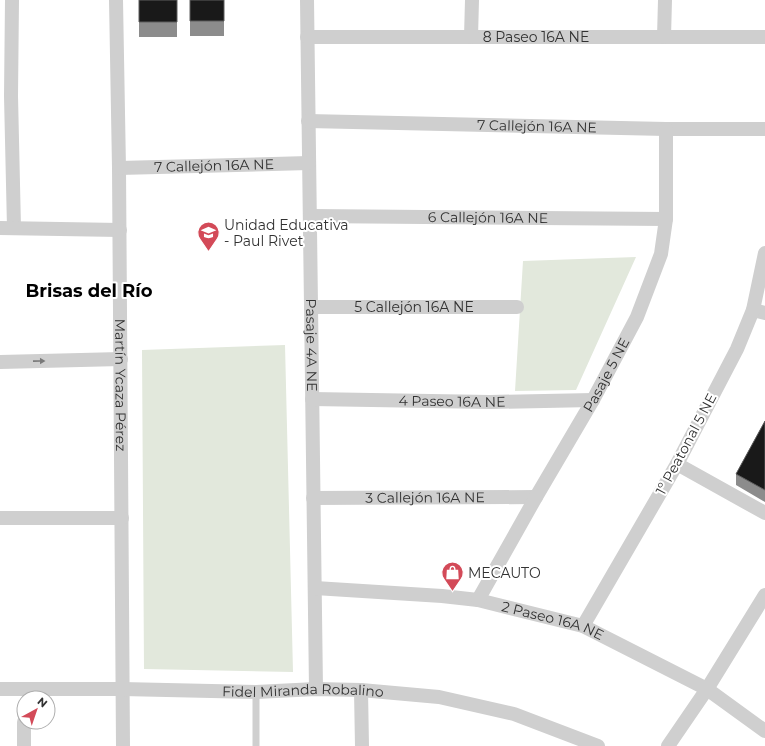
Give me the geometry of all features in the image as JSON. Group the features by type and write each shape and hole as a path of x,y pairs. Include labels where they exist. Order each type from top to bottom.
{"street":[{"path":"12,0 6,96 14,228"},
{"name":"Martín Ycaza Pérez","path":"116,0 120,230 123,746"},
{"name":"Pasaje 4A NE","path":"307,0 316,689"},
{"path":"471,37 472,0"},
{"path":"664,0 664,37"},
{"name":"8 Paseo 16A NE","path":"307,37 765,37"},
{"name":"7 Callejón 16A NE","path":"308,121 666,129 765,129"},
{"name":"Pasaje 5 NE","path":"478,600 593,400 637,317 661,254 666,219 666,129"},
{"name":"7 Callejón 16A NE","path":"119,168 309,163"},
{"name":"6 Callejón 16A NE","path":"310,216 666,219"},
{"path":"0,228 120,230"},
{"name":"1º Peatonal 5 NE","path":"583,626 677,464 737,349 759,312 765,253"},
{"name":"5 Callejón 16A NE","path":"311,307 517,306"},
{"path":"0,362 121,359"},
{"name":"4 Paseo 16A NE","path":"312,399 490,402 593,400"},
{"path":"677,464 765,513"},
{"name":"3 Callejón 16A NE","path":"313,498 536,497"},
{"path":"0,518 122,518"},
{"name":"2 Paseo 16A NE","path":"314,588 442,596 478,600 583,626 707,689 765,731"},
{"path":"668,746 763,605"},
{"name":"Fidel Miranda Robalino","path":"0,689 16,692"},
{"name":"Fidel Miranda Robalino","path":"56,692 122,689 256,692 316,689 361,690 439,698 514,714 598,746"},
{"path":"361,690 362,746"},
{"path":"24,730 24,746"}],"lane":[{"path":"256,692 256,746"}],"shaded area":[{"path":"636,257 576,390 515,391 523,261"},
{"path":"285,345 293,672 144,669 142,350"}],"building":[{"path":"139,0 177,0 177,22 139,22"},
{"path":"190,0 224,0 224,21 190,21"},
{"path":"765,421 765,490 736,474"}],"place":[{"name":"Unidad Educativa - Paul Rivet","path":"209,252"},
{"name":"MECAUTO","path":"453,592"}],"district":[{"name":"Brisas del Río","path":"89,291"}]}
